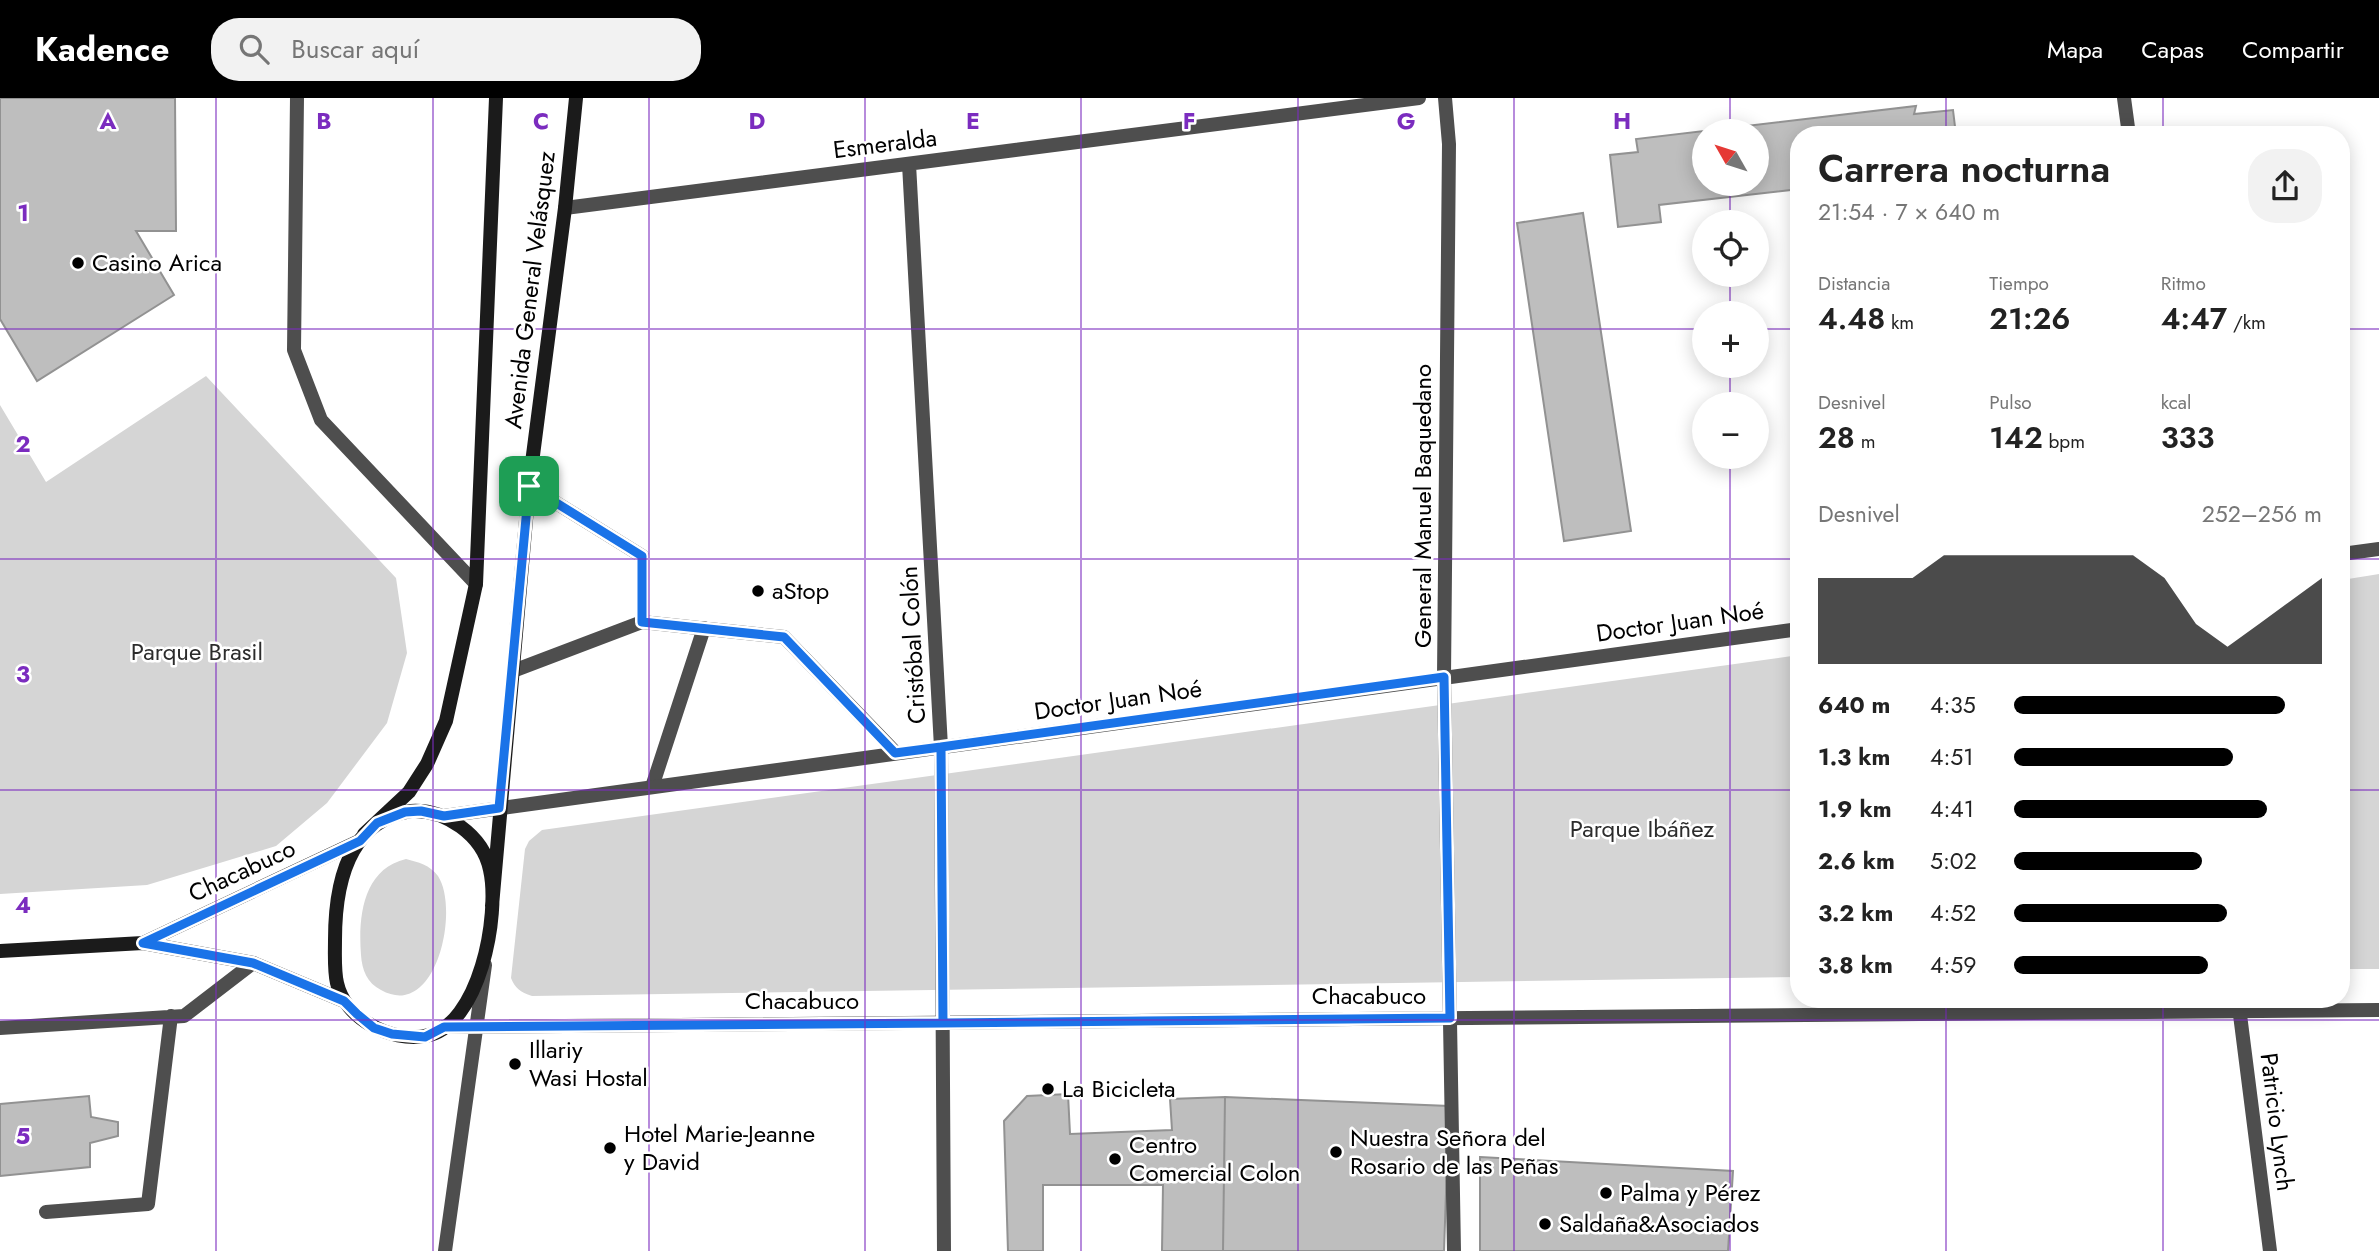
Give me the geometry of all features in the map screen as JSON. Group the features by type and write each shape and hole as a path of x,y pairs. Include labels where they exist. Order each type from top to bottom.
{"main road":[{"name":"Avenida General Velásquez","path":"362,838 409,792 427,764 446,721 475,584 496,98"},
{"name":"Avenida General Velásquez","path":"492,906 529,486 565,208 576,98"},
{"path":"421,811 444,816 466,831 483,851 490,869 492,906 486,952 472,993 460,1012 444,1027 425,1037 392,1034 374,1028 357,1014 344,1001 337,984 336,908 343,872 362,838 386,818 405,812 421,811"},
{"name":"Chacabuco","path":"143,943 362,838"},
{"name":"Chacabuco","path":"0,951 143,943 253,963 344,1001"}],"street":[{"path":"297,98 294,350 321,420 475,584"},
{"name":"Esmeralda","path":"565,208 1419,98"},
{"name":"General Manuel Baquedano","path":"1445,98 1449,144 1444,677 1454,1251"},
{"path":"2124,98 2128,126"},
{"name":"Cristóbal Colón","path":"909,164 941,747 944,1251"},
{"path":"529,486 642,556 642,622"},
{"path":"2350,553 2379,548"},
{"path":"513,671 642,622 784,637 895,753"},
{"path":"652,787 704,628"},
{"name":"Doctor Juan Noé","path":"444,816 1790,630"},
{"path":"444,1251 486,952"},
{"path":"0,1028 184,1016 253,963"},
{"name":"Chacabuco","path":"444,1027 1450,1018 2057,1008"},
{"name":"Patricio Lynch","path":"2239,1008 2270,1251"},
{"name":"Chacabuco","path":"2323,1008 2379,1010"},
{"path":"46,1212 148,1203 171,1016"}],"green space":[{"name":"Parque Brasil","path":"206,376 396,578 407,653 387,723 327,803 276,846 147,885 0,894 0,405 46,482"},
{"path":"2379,574 2379,969 2350,969 2350,579"},
{"name":"Parque Ibáñez","path":"1790,656 1790,977 532,996 519,989 511,978 525,849 529,841 542,830"},
{"path":"406,859 428,867 438,876 444,892 446,913 444,935 429,977 416,990 400,995 381,990 366,976 360,940 366,896 372,884 380,873 392,864"}],"building":[{"name":"Casino Arica","path":"0,98 175,98 176,231 136,231 174,295 37,381 0,319"},
{"path":"1916,106 1914,114 1953,110 1955,126 1790,126 1790,190 1769,192 1769,123"},
{"path":"1692,132 1692,196 1738,196 1659,205 1661,222 1618,227 1610,155 1638,152 1636,139"},
{"path":"1583,213 1631,531 1564,541 1517,223"},
{"name":"Centro Comercial Colon","path":"1068,1094 1070,1134 1172,1130 1170,1099 1225,1097 1223,1251 1162,1251 1163,1185 1043,1185 1043,1251 1008,1251 1004,1121 1027,1096"},
{"path":"89,1096 91,1117 118,1122 118,1136 90,1143 90,1167 0,1176 0,1104"},
{"name":"Nuestra Señora del Rosario de las Peñas","path":"1225,1097 1449,1106 1444,1251 1223,1251"},
{"name":"Palma y Pérez","path":"1480,1157 1733,1171 1728,1251 1480,1251"}],"place":[{"name":"Casino Arica","path":"78,263"},
{"name":"aStop","path":"758,591"},
{"name":"Illariy Wasi Hostal","path":"515,1064"},
{"name":"La Bicicleta","path":"1048,1089"},
{"name":"Hotel Marie-Jeanne y David","path":"610,1148"},
{"name":"Nuestra Señora del Rosario de las Peñas","path":"1336,1152"},
{"name":"Centro Comercial Colon","path":"1115,1159"},
{"name":"Palma y Pérez","path":"1606,1193"},
{"name":"Saldaña&Asociados","path":"1545,1224"}],"route":[{"path":"529,486 499,808 444,816 411,811 386,818 377,823 360,841 143,943 253,963 344,1001 374,1028 401,1035 425,1037 444,1027 943,1023 942,839 941,747 1444,677 1450,1018 943,1023 941,747 895,753 784,637 642,622 642,556 529,486"}]}
